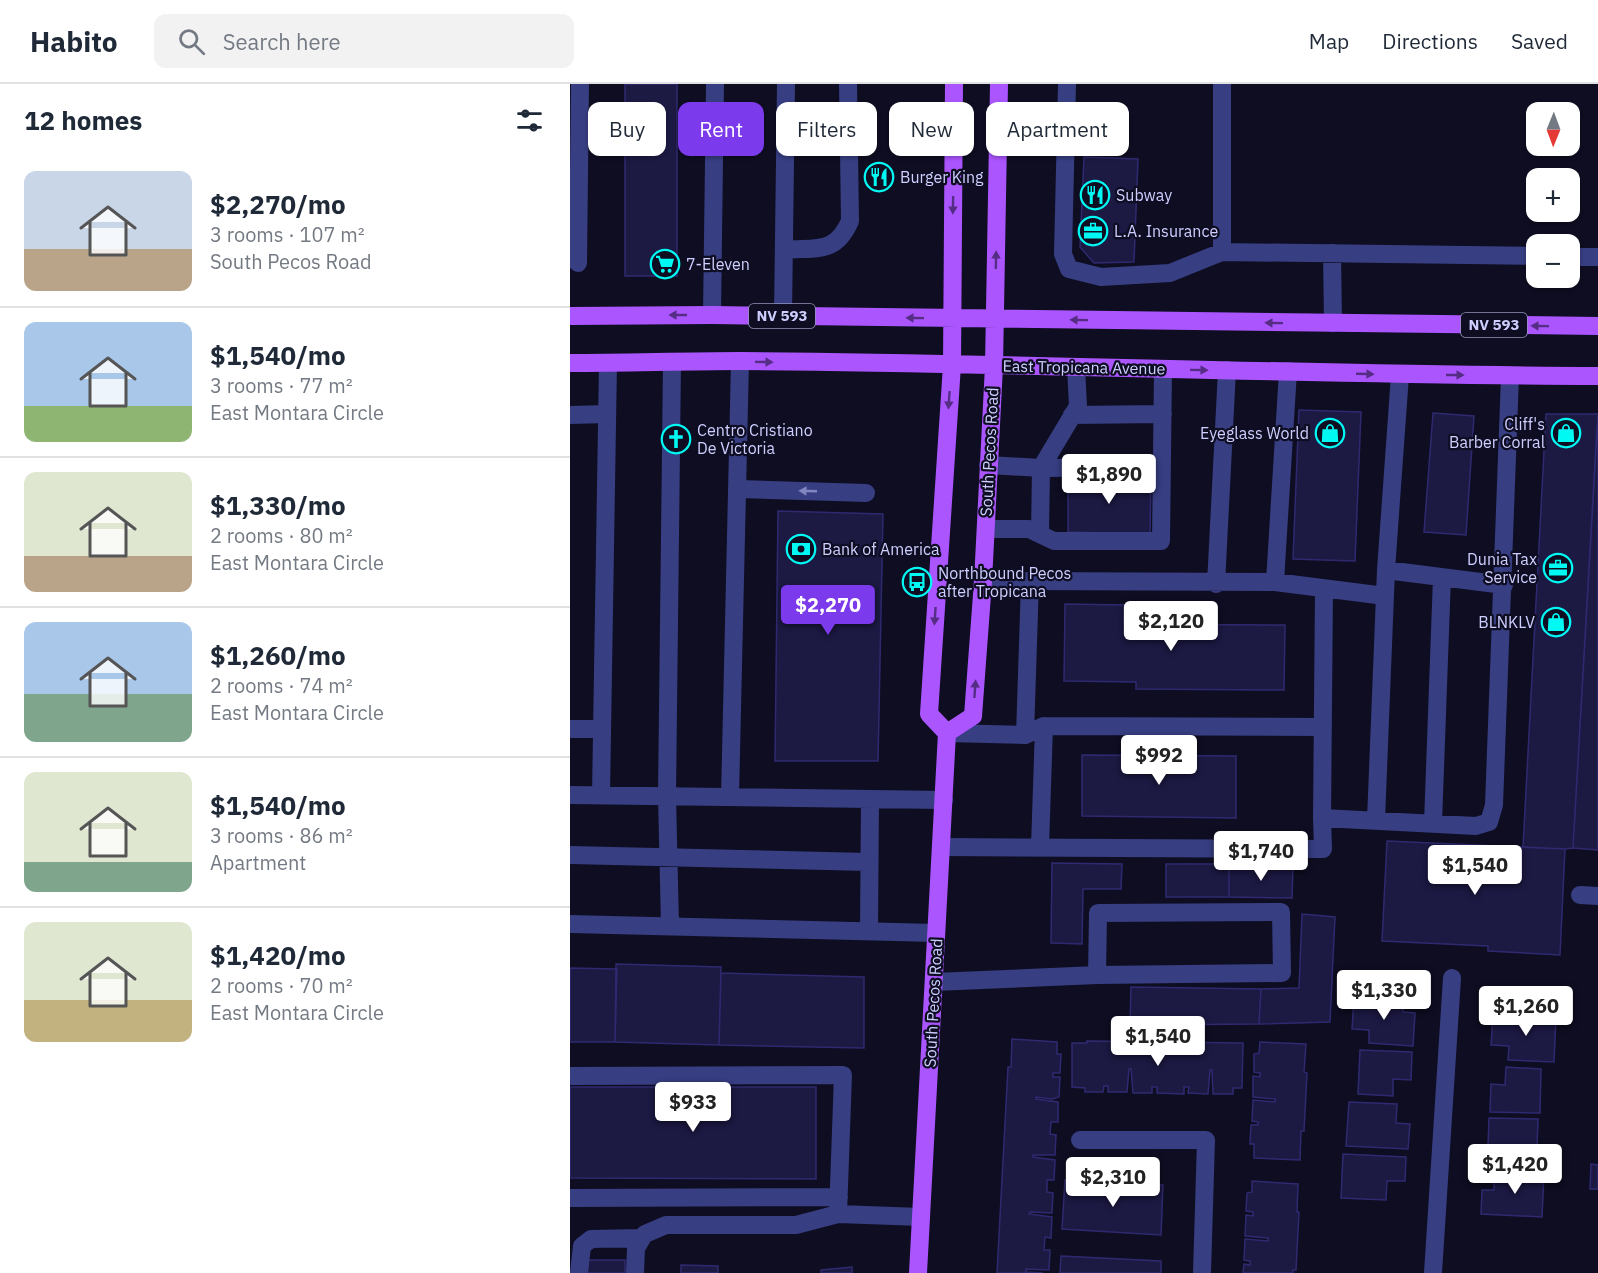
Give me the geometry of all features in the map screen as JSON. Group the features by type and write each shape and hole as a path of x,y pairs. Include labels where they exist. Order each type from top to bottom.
{"main road":[{"path":"947,733 929,714 951,365 954,84"},
{"name":"South Pecos Road","path":"918,1273 947,733 973,716 983,581 994,366 999,84"},
{"name":"NV 593","path":"570,315 1598,326"},
{"name":"East Tropicana Avenue","path":"570,363 740,361 1400,375 1598,376"}],"street":[{"path":"578,263 580,84"},
{"path":"712,315 715,84"},
{"path":"783,316 786,84"},
{"path":"784,250 831,246 843,236 850,221 848,84"},
{"path":"1067,84 1064,254 1069,269 1101,277 1170,273 1222,252 1526,256"},
{"path":"1222,84 1222,252"},
{"path":"1332,253 1333,323"},
{"path":"1580,257 1598,257"},
{"path":"730,797 740,361"},
{"path":"600,795 608,363"},
{"path":"670,926 668,796 672,363"},
{"path":"1040,534 1041,468 1078,406 1076,367"},
{"path":"986,529 1029,529 1054,541 1161,541 1163,369"},
{"path":"1216,584 1227,370"},
{"path":"1275,582 1288,371"},
{"path":"1376,820 1386,570 1400,375"},
{"path":"1322,818 1476,826 1489,822 1494,805 1510,376"},
{"path":"570,415 607,414"},
{"path":"1072,415 1163,414"},
{"path":"988,465 1041,468 1162,467"},
{"path":"738,489 866,493"},
{"path":"1386,570 1504,585"},
{"path":"1433,823 1443,577"},
{"path":"983,581 1216,584 1275,582 1385,596"},
{"path":"1025,735 1030,582"},
{"path":"941,847 1323,849 1324,589"},
{"path":"947,733 1025,735 1044,726 1323,727"},
{"path":"1040,848 1044,726"},
{"path":"570,729 602,729"},
{"path":"570,795 944,800"},
{"path":"869,931 870,799"},
{"path":"570,855 869,862"},
{"path":"934,981 1097,975 1282,973 1281,912 1098,913 1097,975"},
{"path":"570,924 936,933"},
{"path":"1433,1273 1452,978"},
{"path":"570,1076 843,1075 838,1205"},
{"path":"1080,1140 1206,1140 1202,1273"},
{"path":"570,1198 838,1205 921,1217"},
{"path":"635,1273 636,1248 642,1238 645,1234 666,1225 796,1225 838,1205"},
{"path":"579,1273 582,1246 591,1239 642,1238"}],"building":[{"path":"625,84 677,84 677,276 625,276 625,156 666,156 666,102 625,102"},
{"path":"1084,157 1138,159 1134,262 1094,263 1080,247"},
{"path":"1299,410 1361,412 1355,561 1293,559"},
{"path":"1433,413 1474,416 1466,535 1424,532"},
{"path":"1546,414 1598,414 1573,848 1565,849 1523,847"},
{"path":"1598,427 1598,850 1573,848"},
{"path":"1073,475 1151,477 1150,534 1068,532 1068,481 1073,480"},
{"path":"778,511 883,514 878,761 775,761"},
{"path":"1065,604 1125,605 1124,624 1285,625 1284,690 1136,689 1136,682 1064,681"},
{"path":"1082,755 1236,756 1236,818 1082,816"},
{"path":"1387,841 1565,849 1560,955 1488,951 1488,946 1382,941"},
{"path":"1052,863 1122,864 1121,889 1083,889 1082,944 1051,943"},
{"path":"1166,864 1229,864 1229,897 1166,897"},
{"path":"1229,866 1293,866 1292,898 1229,897"},
{"path":"1302,914 1335,917 1330,1022 1259,1024 1261,989 1299,988"},
{"path":"616,964 721,967 719,1045 615,1042"},
{"path":"570,968 617,969 615,1042 570,1042"},
{"path":"721,973 864,977 864,1048 719,1045"},
{"path":"1131,987 1261,989 1259,1024 1130,1025"},
{"path":"1354,998 1403,1001 1403,1012 1415,1013 1413,1046 1369,1043 1369,1030 1352,1029"},
{"path":"1493,1015 1556,1017 1554,1062 1508,1060 1509,1046 1491,1045"},
{"path":"1012,1039 1057,1042 1057,1054 1061,1054 1060,1073 1053,1073 1053,1077 1060,1077 1059,1097 1052,1099 1036,1097 1036,1099 1058,1102 1058,1122 1051,1122 1050,1134 1056,1135 1055,1155 1033,1155 1033,1157 1055,1160 1054,1180 1047,1180 1047,1192 1053,1193 1052,1213 1030,1212 1029,1214 1052,1217 1051,1238 1045,1237 1044,1250 1050,1250 1049,1270 1026,1269 1026,1272 1043,1273 997,1273 1008,1067 1011,1067"},
{"path":"1087,1041 1243,1043 1242,1088 1233,1088 1233,1094 1213,1094 1212,1070 1210,1070 1208,1094 1188,1093 1189,1087 1184,1087 1184,1094 1157,1093 1157,1087 1152,1087 1152,1093 1133,1093 1131,1069 1129,1069 1127,1092 1108,1092 1108,1086 1104,1086 1103,1092 1085,1092 1085,1088 1072,1087 1072,1043 1087,1043"},
{"path":"1260,1042 1306,1044 1304,1131 1301,1131 1300,1160 1254,1158 1254,1144 1250,1144 1251,1125 1258,1125 1258,1122 1252,1121 1253,1100 1275,1102 1275,1099 1253,1097 1253,1076 1260,1077 1260,1073 1254,1072 1254,1054 1259,1053"},
{"path":"1360,1050 1412,1052 1411,1080 1393,1079 1393,1096 1358,1094"},
{"path":"1506,1067 1541,1069 1540,1113 1490,1112 1491,1084 1505,1085"},
{"path":"570,1087 816,1087 816,1179 570,1178"},
{"path":"1349,1102 1397,1104 1396,1123 1410,1124 1408,1149 1346,1146"},
{"path":"1489,1118 1538,1119 1537,1148 1547,1149 1546,1165 1501,1163 1501,1146 1488,1145"},
{"path":"1343,1154 1406,1157 1405,1181 1387,1181 1386,1200 1341,1198"},
{"path":"1591,1164 1598,1165 1598,1189 1590,1189"},
{"path":"1494,1172 1544,1174 1542,1217 1481,1214 1482,1190 1494,1190"},
{"path":"1065,1180 1084,1181 1084,1184 1085,1182 1107,1183 1106,1186 1109,1186 1109,1183 1120,1183 1120,1186 1122,1183 1143,1184 1143,1187 1144,1184 1163,1185 1161,1235 1062,1229"},
{"path":"1252,1181 1298,1184 1296,1270 1293,1270 1293,1273 1243,1273 1244,1264 1250,1265 1250,1261 1244,1260 1245,1239 1268,1241 1268,1238 1245,1236 1246,1215 1253,1216 1253,1212 1246,1211 1247,1193 1252,1192"},
{"path":"1061,1256 1161,1261 1161,1273 1060,1273"},
{"path":"587,1260 625,1260 625,1273 587,1273"},
{"path":"681,1265 718,1266 718,1273 681,1273"},
{"path":"852,1267 852,1273 821,1273 821,1270"}],"place":[{"name":"Burger King","path":"879,177"},
{"name":"Subway","path":"1095,195"},
{"name":"L.A. Insurance","path":"1093,231"},
{"name":"7-Eleven","path":"665,264"},
{"name":"Eyeglass World","path":"1330,433"},
{"name":"Cliff's Barber Corral","path":"1566,433"},
{"name":"Centro Cristiano De Victoria","path":"676,439"},
{"name":"Bank of America","path":"801,549"},
{"name":"Dunia Tax Service","path":"1558,568"},
{"name":"Northbound Pecos after Tropicana","path":"917,582"},
{"name":"BLNKLV","path":"1556,622"}]}
